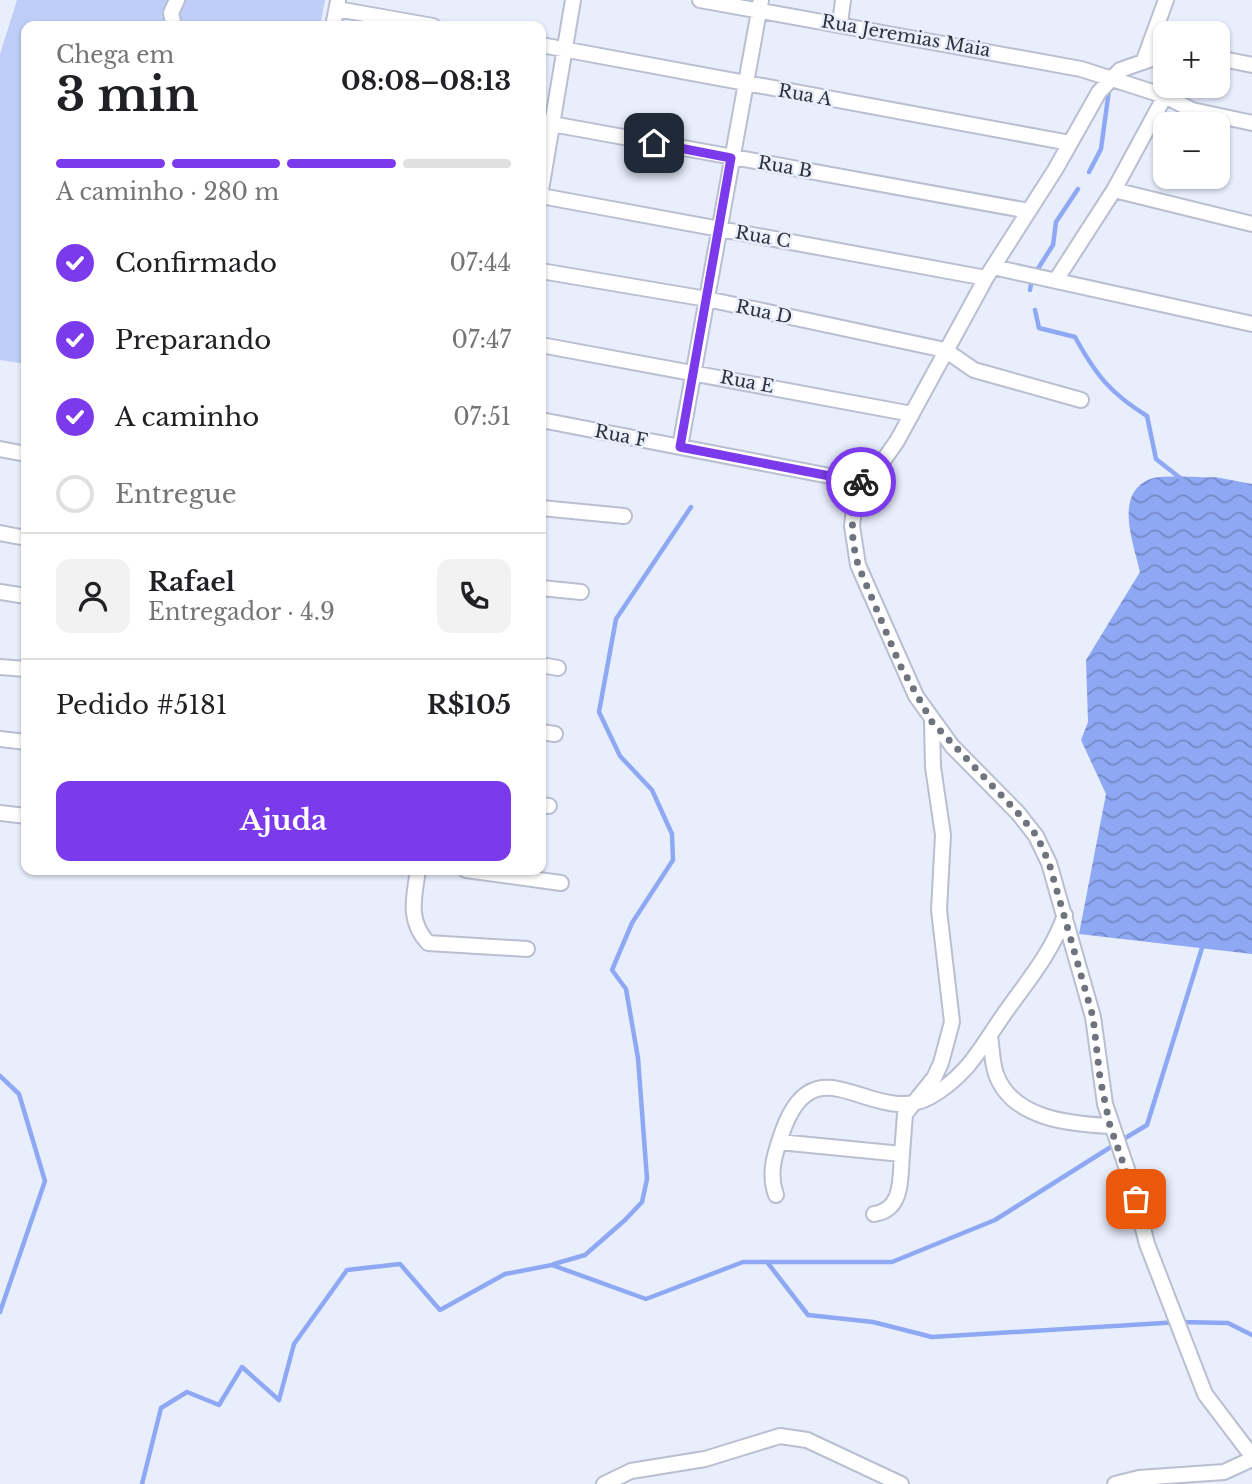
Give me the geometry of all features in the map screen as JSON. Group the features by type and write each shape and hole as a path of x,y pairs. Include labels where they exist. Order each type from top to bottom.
{"street":[{"path":"173,21 171,13 177,0"},
{"path":"547,122 565,50 573,0"},
{"name":"Rua Jeremias Maia","path":"700,0 761,5 840,24 1057,64 1153,92"},
{"path":"840,24 844,0"},
{"path":"1144,60 1166,0"},
{"path":"337,5 410,21"},
{"path":"680,447 761,5"},
{"name":"Rua A","path":"546,46 745,85 1070,143"},
{"path":"1115,1484 1139,1478 1224,1472 1252,1457 1205,1394 1192,1365 1180,1322 1147,1244 1130,1178 1110,1126 1100,1078 1093,1017 1049,863 1037,836 932,722 900,665 858,565 852,511 866,483 897,442 989,272 1110,78 1120,70 1153,58"},
{"path":"1230,60 1252,65"},
{"path":"1056,280 1114,190 1165,98"},
{"name":"Rua Jeremias Maia","path":"1170,98 1192,110 1252,123"},
{"name":"Rua B","path":"547,122 1029,211"},
{"path":"1114,190 1252,225"},
{"name":"Rua C","path":"546,197 719,229 989,272 1056,280 1252,324"},
{"name":"Rua D","path":"546,272 707,299 945,350"},
{"name":"Rua E","path":"546,346 694,371 912,414"},
{"path":"945,350 974,370 1081,400"},
{"name":"Rua F","path":"546,421 866,483"},
{"path":"0,449 21,453"},
{"path":"546,508 624,516"},
{"path":"0,533 21,537"},
{"path":"546,588 581,592"},
{"path":"0,592 21,595"},
{"path":"546,666 558,668"},
{"path":"0,667 21,669"},
{"path":"874,1214 884,1213 897,1200 905,1114 928,1086 941,1063 952,1023 939,910 943,835 933,767 932,722"},
{"path":"0,739 21,741"},
{"path":"0,813 21,815"},
{"path":"417,875 412,911 418,933 428,943 527,949"},
{"path":"503,875 561,883"},
{"path":"776,1195 772,1167 796,1101 818,1087 834,1086 858,1096 911,1104 952,1083 976,1059 1046,956 1066,915"},
{"path":"990,1036 995,1072 1007,1094 1021,1105 1047,1117 1110,1126"},
{"path":"779,1142 902,1154"},
{"path":"604,1484 631,1471 705,1459 780,1436 807,1440 901,1484"}],"shaded area":[{"path":"17,0 325,0 321,21 21,21 21,363 0,360 0,54"}],"water":[{"path":"1172,476 1215,477 1252,484 1252,954 1079,934 1106,794 1081,740 1088,722 1086,660 1140,572 1129,521 1132,496 1139,486 1150,479"}],"waterway":[{"path":"1089,172 1101,149 1109,90"},
{"path":"1030,290 1032,278 1053,245 1056,222 1078,189"},
{"path":"1035,310 1039,328 1075,337 1090,362 1113,391 1147,416 1156,459 1184,481"},
{"path":"554,1264 585,1255 625,1220 642,1202 647,1179 638,1058 626,989 612,970 632,923 673,860 672,834 652,790 620,756 599,712 616,619 691,507"},
{"path":"1122,1140 1147,1125 1202,948"},
{"path":"0,1076 19,1094 45,1181 0,1312"},
{"path":"142,1484 161,1408 187,1392 219,1405 242,1367 279,1400 294,1344 347,1270 400,1264 440,1310 505,1274 552,1265 646,1299 743,1262 892,1262 995,1220 1114,1145"},
{"path":"767,1262 808,1315 873,1322 932,1337 1180,1322 1228,1323 1252,1335"}],"way so far":[{"path":"861,482 866,483 852,511 853,543 858,565 900,665 932,722 1018,813 1037,836 1049,863 1059,890 1093,1017 1100,1078 1110,1126 1136,1199"}],"route":[{"path":"654,143 731,158 680,447 861,482"}]}
